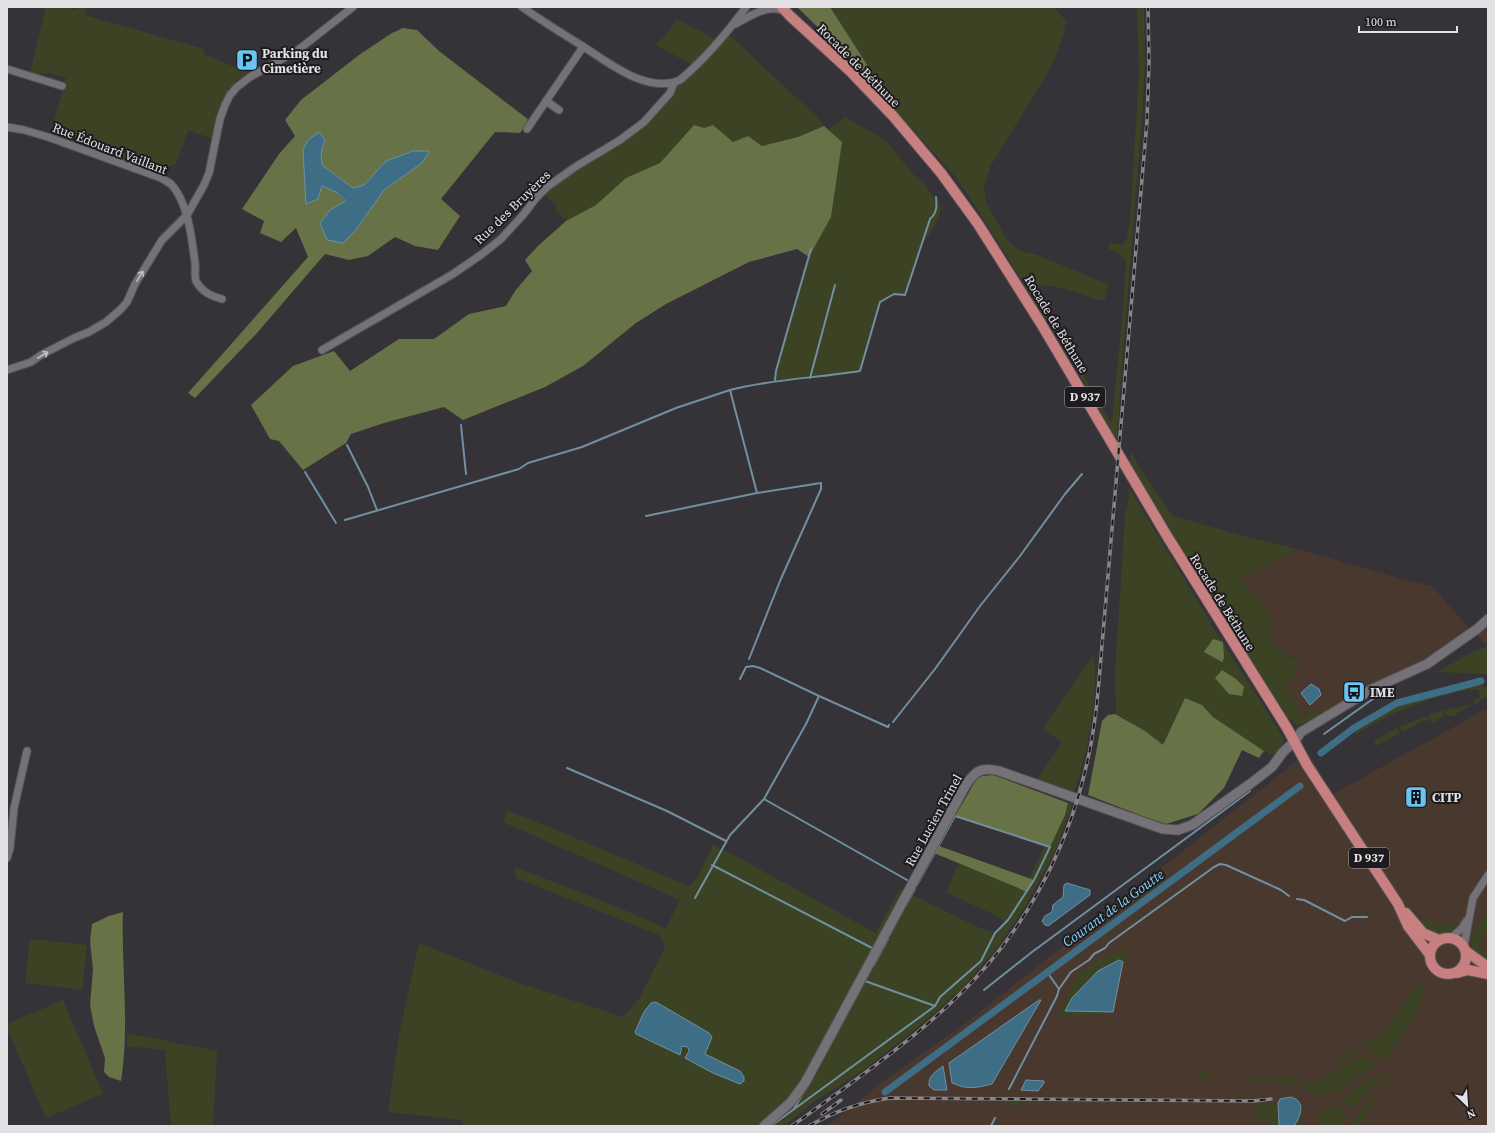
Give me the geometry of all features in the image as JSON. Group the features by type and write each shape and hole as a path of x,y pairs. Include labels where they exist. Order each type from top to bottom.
{"main road":[{"name":"Rocade de Béthune","path":"782,10 850,71 893,116 941,173 978,224 1040,322 1167,536 1295,741 1307,765 1398,904"},
{"name":"D 937","path":"1398,904 1423,933 1439,940"},
{"name":"D 937","path":"1398,904 1408,926 1430,955"},
{"path":"1488,967 1465,949 1460,942 1451,938 1439,940 1432,947 1430,955 1432,964 1437,971 1448,975 1468,970 1488,974"},
{"path":"1457,973 1465,964 1465,949"}],"street":[{"path":"7,370 31,362 68,341 89,332 106,322 120,310 127,302 135,284 162,240 187,216 204,185 209,172 220,119 230,95 237,87 250,77 298,50 353,7"},
{"path":"522,7 619,70 639,79 656,83 674,83"},
{"name":"Rue des Bruyères","path":"322,350 453,274 501,239 547,187 620,140 644,122 670,93 674,83 686,76 733,25 746,7"},
{"name":"Rue des Bruyères","path":"733,25 758,12 775,9 782,10"},
{"path":"527,129 583,47"},
{"path":"7,68 62,86"},
{"path":"546,101 558,110"},
{"name":"Rue Édouard Vaillant","path":"7,127 48,137 161,178 171,184 180,199 187,216 196,266 195,279 201,289 210,296 222,299"},
{"name":"Rue Lucien Trinel","path":"764,1126 791,1102 805,1083 964,788 976,773 986,769 999,771 1163,829 1178,830 1197,822 1272,767 1301,732 1372,689 1427,664 1488,619"},
{"path":"7,858 10,848 14,808 27,751"},
{"path":"1465,949 1473,898 1488,875"},
{"path":"1451,938 1462,928 1469,917"}],"shaded area":[{"path":"1298,549 1402,579 1432,586 1472,632 1450,648 1324,718 1317,708 1303,717 1285,687 1301,663 1271,642 1239,579"},
{"path":"1488,619 1488,643 1484,644 1478,636 1477,629"},
{"path":"1488,708 1488,1126 827,1126 889,1077 962,1026 1308,752 1333,794"}],"green space":[{"path":"46,7 67,7 76,10 77,7 87,7 84,15 204,49 204,54 249,73 235,81 223,103 213,139 188,130 176,164 155,172 51,131 66,78 50,73 30,73"},
{"path":"797,7 830,7 873,74 872,80"},
{"path":"830,7 1054,7 1066,21 1064,33 1052,66 991,165 984,187 986,203 1007,240 1018,250 1037,255 1108,284 1105,300 1096,299 1048,285 1035,285 1043,303 1109,420 1112,422 1124,301 1126,261 1120,254 1108,249 1110,243 1122,245 1127,239 1130,219 1139,77 1137,7 1144,7 1145,63 1142,118 1117,442 1115,441 1099,408 1047,320 971,199 953,174 895,110 901,106 872,80 873,74"},
{"path":"677,19 718,42 727,33 817,117 824,126 798,137 762,146 748,136 733,142 713,125 704,128 694,125 660,163 626,178 596,205 566,221 555,209 557,207 542,192 644,122 674,83 695,66 655,45 666,35"},
{"path":"403,28 417,30 439,51 529,120 520,133 495,132 441,199 460,216 438,250 415,246 395,237 368,256 349,260 325,254 257,333 195,398 188,393 308,257 296,228 281,242 260,233 264,221 242,209 279,154 295,136 285,120 301,100 359,55 392,33","holes":["319,132 325,141 321,152 322,165 353,188 364,185 386,161 413,151 429,151 422,163 384,190 355,231 330,210 346,202 336,192 322,186"]},
{"path":"845,117 885,140 917,179 922,180 941,209 936,224 920,248 905,295 894,294 880,302 860,371 828,377 775,380 776,371 809,257 831,217 842,142 828,130"},
{"path":"694,125 704,128 713,125 733,142 748,136 762,146 798,137 824,126 842,142 831,217 809,257 797,249 749,262 666,304 636,323 583,366 545,387 463,420 444,407 384,423 351,434 346,443 303,470 279,441 270,439 251,405 293,366 334,351 350,371 399,339 434,339 469,314 506,306 515,291 532,271 525,260 538,246 566,221 596,205 626,178 660,163"},
{"path":"1131,452 1147,479 1173,516 1240,535 1298,549 1240,579 1265,608 1272,623 1271,642 1301,664 1285,687 1303,717 1317,708 1320,714 1308,722 1297,725 1277,704 1130,463"},
{"path":"1129,488 1215,630 1283,737 1282,744 1275,756 1264,751 1213,717 1202,705 1185,698 1163,746 1145,731 1116,714 1115,673 1125,516 1128,504"},
{"path":"1213,639 1223,642 1224,658 1222,662 1204,652"},
{"path":"1488,646 1488,674 1437,672 1474,651"},
{"path":"1093,656 1095,687 1090,727 1082,767 1072,797 1035,783 1062,743 1043,728"},
{"path":"1222,670 1236,679 1244,687 1242,696 1229,694 1215,678"},
{"path":"1470,685 1488,687 1488,696 1475,704 1474,699 1480,698 1479,690 1458,692 1425,701 1402,710 1356,734 1354,731 1407,702"},
{"path":"1185,698 1202,705 1213,717 1264,751 1259,758 1242,750 1224,788 1198,814 1166,824 1088,795 1102,721 1108,715 1115,714 1145,731 1163,745"},
{"path":"1473,704 1453,716 1446,716 1445,710"},
{"path":"1443,710 1444,716 1432,723 1428,715"},
{"path":"1427,716 1429,720 1423,721 1402,732 1399,727"},
{"path":"1397,728 1400,733 1376,746 1374,741"},
{"path":"993,775 1068,803 1065,815 1050,847 955,816 976,780 982,776"},
{"path":"1068,803 1073,804 1054,854 1023,910 1000,944 962,989 916,1029 865,1069 814,1102 784,1126 462,1126 463,1120 388,1112 399,1035 419,943 516,982 623,1017 639,999 665,948 661,936 516,878 515,867 605,902 666,928 680,900 503,822 508,811 689,886 698,877 713,844 876,933 900,889 980,928 995,933 1005,923 997,916 947,893 954,872 960,864 1026,892 1034,880 1029,878 1045,845 1050,847 1065,815"},
{"path":"939,846 1034,880 1026,892 934,853"},
{"path":"1488,911 1488,929 1478,945 1482,952 1488,954 1488,962 1473,953 1471,944 1472,937 1470,936"},
{"path":"123,912 125,1039 121,1081 109,1077 104,1072 105,1058 94,1026 90,1005 93,969 90,941 92,924 109,916"},
{"path":"1424,920 1434,921 1438,927 1443,922 1457,926 1448,932 1438,934 1429,931 1420,923"},
{"path":"30,939 87,945 82,990 25,983"},
{"path":"1128,949 1125,961 1123,962 1119,960 1065,1011 1101,1012 1101,1016 1056,1015 1064,1004 1078,973 1107,954"},
{"path":"1416,984 1425,988 1416,1015 1389,1056 1382,1061 1362,1045 1376,1035 1379,1040"},
{"path":"63,1000 103,1094 46,1118 7,1028 7,1024"},
{"path":"1422,1021 1360,1126 1352,1126 1362,1109 1373,1099 1382,1086"},
{"path":"127,1033 217,1051 213,1126 171,1126 165,1050 127,1046"},
{"path":"1355,1049 1375,1066 1352,1080 1337,1093 1320,1095 1302,1088 1307,1081 1310,1083 1336,1071 1358,1058 1354,1053 1339,1064 1337,1061"},
{"path":"1199,1067 1210,1077 1222,1077 1219,1079 1189,1080 1184,1078 1199,1078"},
{"path":"1384,1071 1385,1072 1371,1090 1351,1108 1342,1098"},
{"path":"1248,1077 1299,1077 1296,1086 1276,1081 1252,1081"},
{"path":"1001,1100 1032,1100 1024,1108"},
{"path":"1278,1103 1279,1126 1271,1125 1270,1121 1256,1121 1256,1105"},
{"path":"1334,1105 1343,1111 1344,1122 1342,1126 1321,1126 1319,1123 1318,1119 1321,1111 1326,1106"}],"water":[{"path":"319,132 325,140 321,152 322,165 353,188 364,185 386,161 413,151 430,151 422,163 384,190 355,231 343,243 327,240 320,223 330,210 346,201 336,192 322,186 318,199 306,204 303,150 308,140"},
{"path":"1311,684 1319,689 1321,695 1310,705 1301,693"},
{"path":"1067,883 1090,890 1090,895 1048,926 1045,925 1042,921 1045,916 1052,912 1053,905 1063,897 1064,885"},
{"path":"1119,960 1123,962 1113,1012 1065,1011 1072,998 1098,971"},
{"path":"1041,1000 992,1084 972,1088 963,1087 952,1083 949,1063"},
{"path":"656,1002 709,1033 712,1037 705,1054 740,1071 744,1077 744,1081 740,1084 713,1073 685,1058 689,1051 688,1047 682,1046 680,1055 636,1034 635,1032 644,1012 651,1003"},
{"path":"943,1066 947,1090 934,1090 929,1086 931,1076"},
{"path":"1026,1080 1044,1081 1044,1083 1038,1091 1021,1090"},
{"path":"1291,1097 1299,1102 1301,1109 1299,1118 1294,1126 1279,1126 1278,1103 1280,1099"}],"waterway":[{"path":"749,659 780,581 821,489 821,483 757,493 730,390 778,381 860,371 880,302 894,294 905,295 930,219 935,212 936,197"},
{"path":"775,380 776,371 811,249"},
{"path":"810,378 835,285"},
{"path":"345,520 519,469 528,463 582,447 676,408 730,390"},
{"path":"461,425 466,474"},
{"path":"347,445 368,487 377,510"},
{"path":"305,472 336,523"},
{"path":"893,722 935,669 980,606 1020,556 1065,494 1082,474"},
{"path":"646,516 757,493"},
{"path":"740,679 746,667 753,666 819,696"},
{"name":"Courant de la Goutte","path":"1321,753 1354,728 1397,703 1481,681"},
{"path":"695,898 730,835 764,799 806,724 819,696 888,727 889,725"},
{"path":"1324,734 1377,696"},
{"path":"567,768 667,811 726,841"},
{"name":"Courant de la Goutte","path":"885,1092 1300,786"},
{"path":"984,990 1032,952 1250,791"},
{"path":"764,799 907,880"},
{"path":"771,1126 935,1006 940,997 981,961 995,933 1008,920 1034,880 1050,847 955,816 917,885"},
{"path":"1059,989 1071,972 1089,960 1094,954 1105,948 1109,943 1220,864 1226,865 1281,890 1289,896"},
{"path":"712,865 872,948"},
{"path":"906,905 915,889"},
{"path":"1297,899 1304,900 1345,921 1352,917 1367,917"},
{"path":"874,965 888,939"},
{"name":"Courant de la Goutte","path":"1009,1089 1057,996 1059,989 1047,972"},
{"path":"865,981 935,1006"},
{"path":"794,1109 804,1091"},
{"name":"Courant de la Goutte","path":"991,1126 995,1118"}],"railway":[{"path":"792,1126 897,1049 937,1016 979,974 1001,948 1038,892 1053,862 1077,799 1092,740 1099,685 1147,121 1149,63 1148,7"},
{"path":"809,1126 848,1108 890,1098 1253,1101 1271,1099"},
{"path":"822,1114 841,1100"}],"place":[{"name":"Parking du Cimetière","path":"247,60"},
{"name":"IME","path":"1354,692"},
{"name":"CITP","path":"1416,797"}]}
